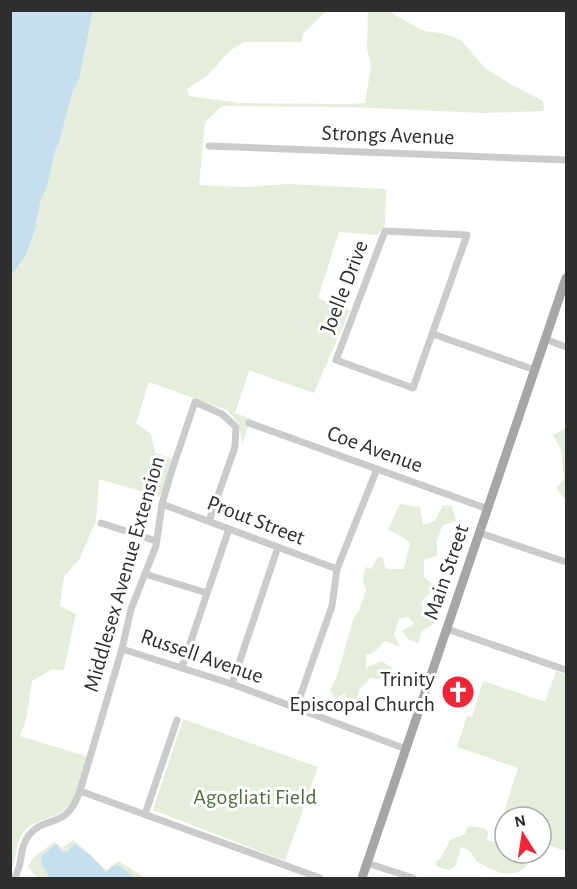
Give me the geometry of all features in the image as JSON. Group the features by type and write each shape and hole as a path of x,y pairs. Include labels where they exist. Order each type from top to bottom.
{"main road":[{"name":"Main Street","path":"362,879 567,278"}],"street":[{"name":"Strongs Avenue","path":"209,146 567,160"},
{"name":"Joelle Drive","path":"385,231 467,235 433,334 413,388 336,360 385,231"},
{"path":"433,334 535,370"},
{"path":"545,339 567,347"},
{"name":"Middlesex Avenue Extension","path":"14,879 20,867 22,847 29,834 40,826 65,816 76,803 122,649 131,609 156,541 162,504 195,402 222,414 236,427 235,447 209,521"},
{"name":"Coe Avenue","path":"249,423 488,509"},
{"path":"296,708 332,606 337,569 377,469"},
{"name":"Prout Street","path":"162,504 337,569"},
{"path":"101,523 156,541"},
{"path":"182,667 229,529"},
{"path":"480,533 567,562"},
{"path":"232,684 278,547"},
{"path":"145,574 207,593"},
{"path":"447,629 567,670"},
{"name":"Russell Avenue","path":"122,649 232,684 406,749"},
{"path":"145,814 177,720"},
{"path":"80,791 320,879"},
{"path":"367,862 413,879"}],"green space":[{"path":"93,11 326,11 303,34 301,42 244,42 231,50 207,76 187,89 189,96 240,103 350,104 365,103 371,66 367,48 368,11 388,11 424,31 442,33 461,40 485,68 543,101 544,111 484,113 348,107 222,106 205,122 199,185 244,187 288,184 386,189 385,226 377,235 339,232 318,298 350,310 314,393 245,369 249,371 235,413 251,419 242,444 239,424 227,410 149,382 136,423 151,434 155,453 172,459 160,497 99,479 96,521 79,560 64,576 60,606 76,614 64,670 51,670 32,681 26,720 20,736 89,757 78,790 69,805 63,811 34,824 24,832 19,841 11,871 11,276 26,255 35,230 55,151 73,91 79,80"},
{"path":"566,428 566,501 556,488 564,479 561,450 553,435"},
{"path":"400,504 420,507 423,525 435,521 443,505 452,506 456,521 443,525 437,540 437,556 424,560 424,577 435,587 421,603 423,611 435,616 435,623 422,631 418,643 409,640 402,631 414,624 408,617 399,619 394,635 400,647 385,641 374,652 366,655 366,668 382,661 393,669 385,680 370,678 359,690 356,704 346,702 345,693 335,699 330,690 337,676 353,620 366,591 363,580 365,567 372,569 377,558 382,557 386,569 404,569 410,542 388,529"},
{"path":"556,671 566,675 566,851 553,847 553,805 506,805 518,768 457,747 467,716 472,717 483,681 545,702"},
{"name":"Agogliati Field","path":"183,719 318,767 285,861 153,810"},
{"path":"468,826 484,828 488,832 487,840 493,842 493,865 527,865 515,873 502,873 476,861 467,849 461,847 456,865 450,870 437,867 435,862 441,858 450,840 465,834"},
{"path":"74,840 106,870 118,861 146,878 37,878 28,866 34,857 54,842 62,848"}],"water":[{"path":"11,10 93,11 79,80 73,91 55,151 35,230 26,255 11,276"},
{"path":"56,844 63,852 68,851 74,844 90,855 106,872 117,864 135,878 50,878 41,863 42,855"}],"place":[{"name":"Trinity Episcopal Church","path":"458,692"}]}
